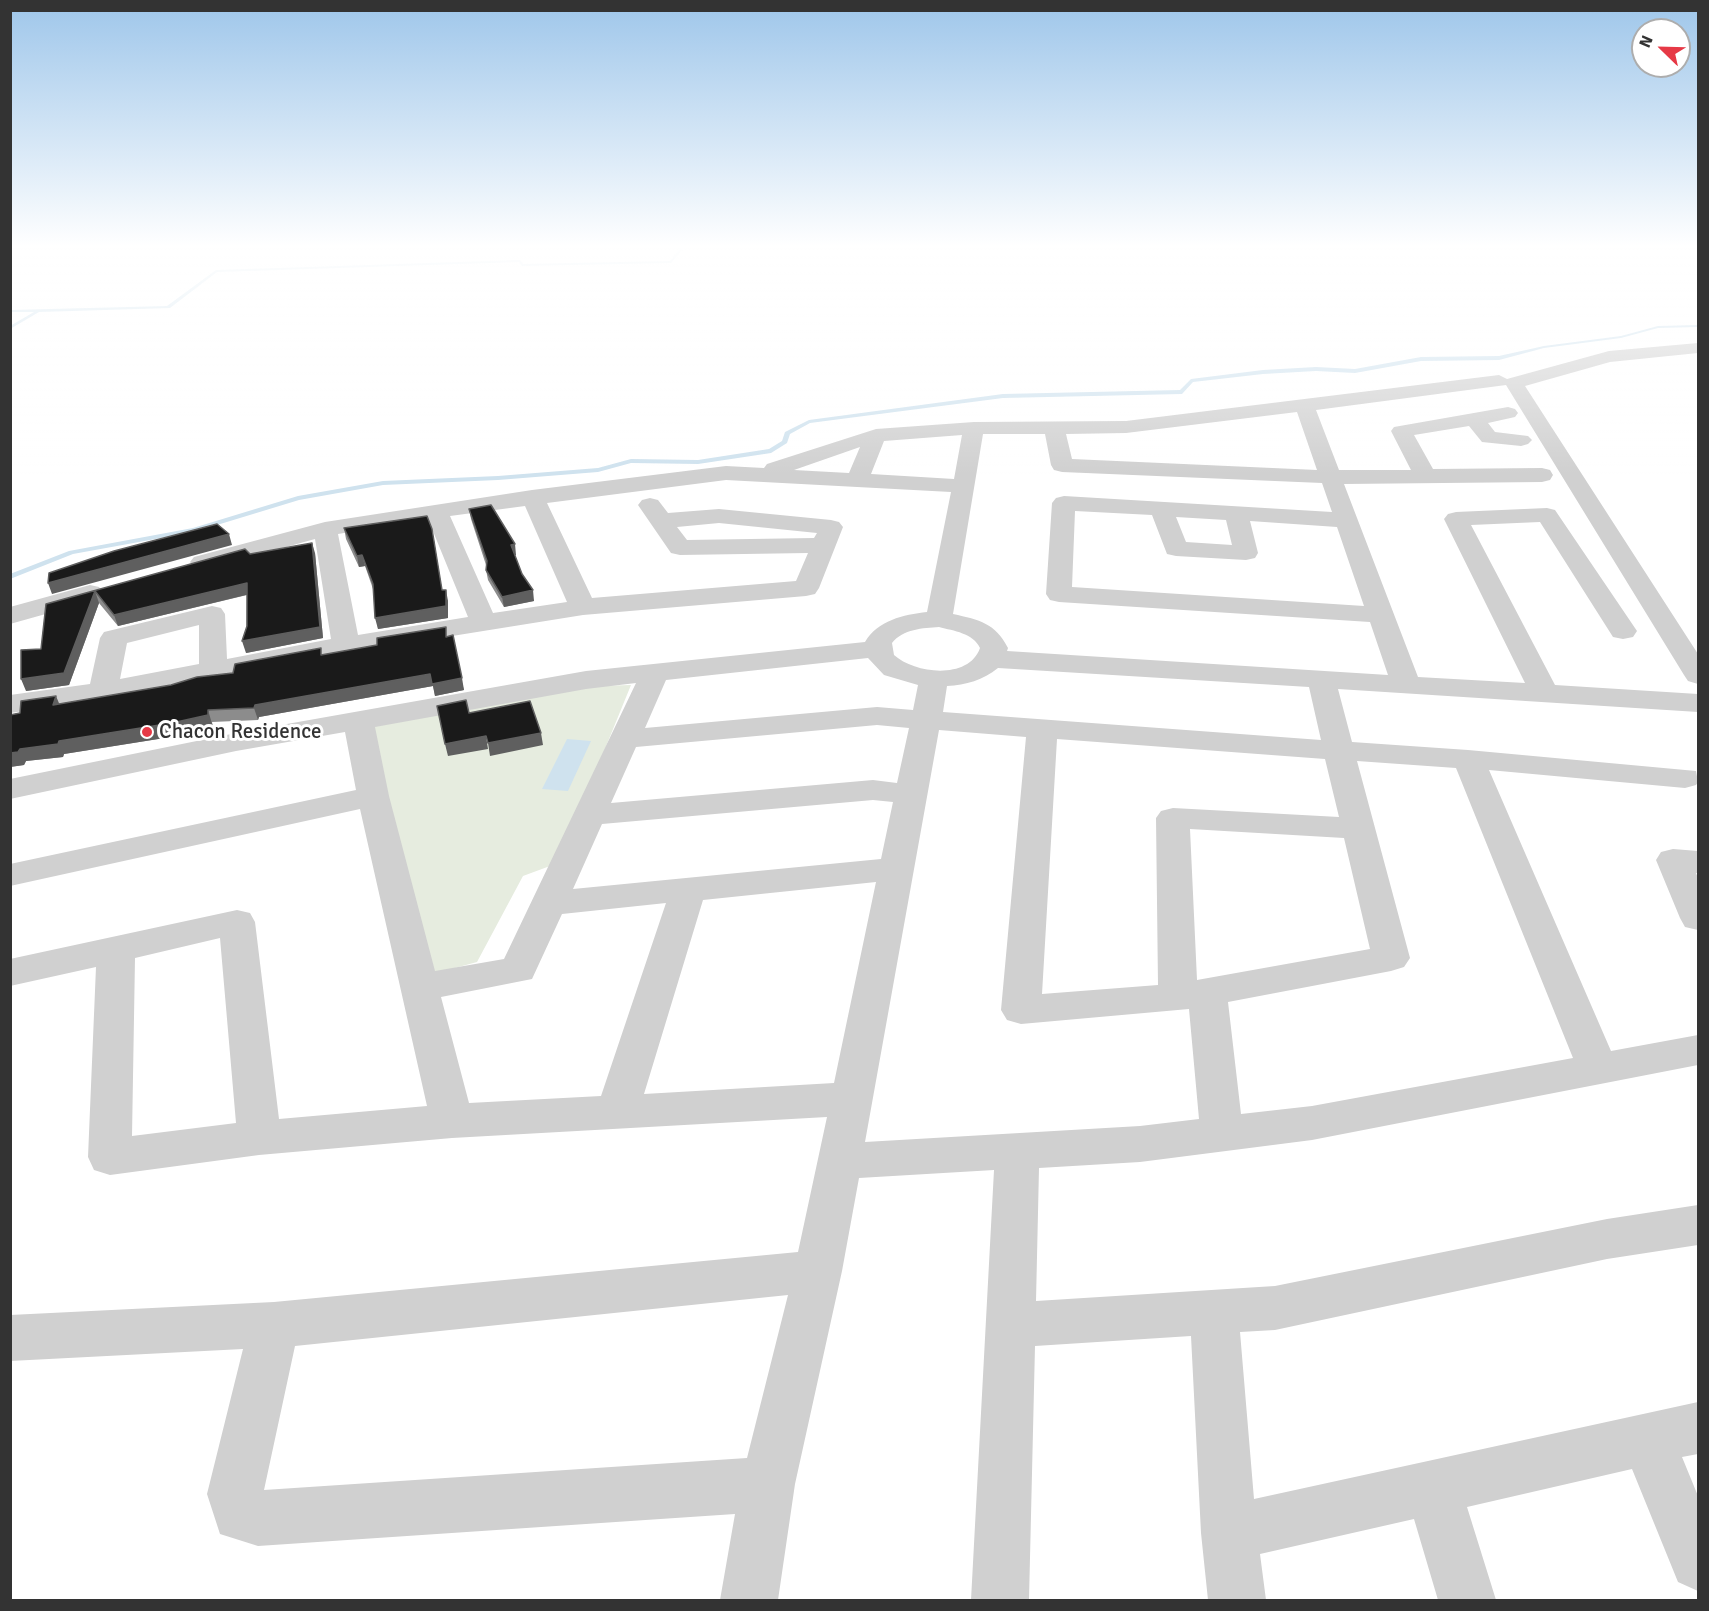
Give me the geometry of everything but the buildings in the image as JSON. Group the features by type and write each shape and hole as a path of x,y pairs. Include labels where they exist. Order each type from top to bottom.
{"street":[{"path":"1698,348 1609,357 1514,383 1589,516 1675,637 1698,675"},
{"path":"763,474 876,435 974,428 1126,428 1499,381"},
{"path":"1305,406 1406,684"},
{"path":"1426,476 1401,431 1508,413"},
{"path":"1474,419 1489,438 1521,440"},
{"path":"939,619 974,428"},
{"path":"1054,428 1062,465 1331,477 1542,475"},
{"path":"856,480 876,435"},
{"path":"175,570 325,529 532,497 726,473 964,486"},
{"path":"10,704 103,691 346,645 583,607 806,588 831,527 719,516 662,521 635,484"},
{"path":"532,497 583,607"},
{"path":"1346,520 1065,503 1059,594 1382,615"},
{"path":"1161,509 1176,549 1246,553 1236,513"},
{"path":"436,511 484,623"},
{"path":"1544,693 1456,519 1547,515 1633,632 1675,637"},
{"path":"325,529 346,645"},
{"path":"10,616 118,585"},
{"path":"103,691 114,638 212,614 213,670"},
{"path":"939,619 962,623 982,631 991,638 995,646 992,659 980,670 967,675 934,679 902,672 890,666 882,658 878,650 880,641 886,633 896,627 923,620 939,619"},
{"path":"10,789 236,742 586,680 878,650"},
{"path":"992,659 1698,703"},
{"path":"419,987 518,970 655,673"},
{"path":"749,1600 768,1484 818,1271 934,679"},
{"path":"1042,728 1021,1010 1193,994 1391,958 1321,679"},
{"path":"625,739 877,716 1468,759 1685,778"},
{"path":"358,720 373,796 452,1121"},
{"path":"1468,759 1598,1069"},
{"path":"590,815 873,790 911,795"},
{"path":"10,875 373,796"},
{"path":"1222,1134 1193,994 1173,818 1359,828"},
{"path":"1698,862 1673,860 1698,918"},
{"path":"549,903 897,869"},
{"path":"617,1111 688,891"},
{"path":"10,973 237,922 259,1138"},
{"path":"116,950 110,1157 259,1138 452,1121 852,1099"},
{"path":"840,1161 1140,1144 1312,1123 1698,1050"},
{"path":"1000,1600 1017,1150"},
{"path":"1010,1324 1275,1308 1607,1239 1698,1224"},
{"path":"10,1338 274,1325 818,1271"},
{"path":"1214,1312 1229,1533 1237,1600"},
{"path":"274,1325 235,1494 240,1514 258,1518 768,1484"},
{"path":"1229,1533 1698,1428"},
{"path":"1647,1439 1698,1562"},
{"path":"1433,1487 1467,1600"}],"shaded area":[{"path":"631,685 591,783 550,866 523,876 477,962 429,975 370,724 599,686"}],"water":[{"path":"567,739 591,741 568,791 542,789"}],"waterway":[{"path":"10,328 18,323"},
{"path":"10,577 71,552 194,530 298,498 383,483 498,478 598,470 631,461 698,462 771,451 785,442 787,433 809,422 1003,396 1182,392 1191,381 1263,372 1316,369 1355,371 1421,359 1499,358 1544,347 1621,337 1658,327 1698,326"}],"place":[{"name":"Chacon Residence","path":"147,732"}]}
